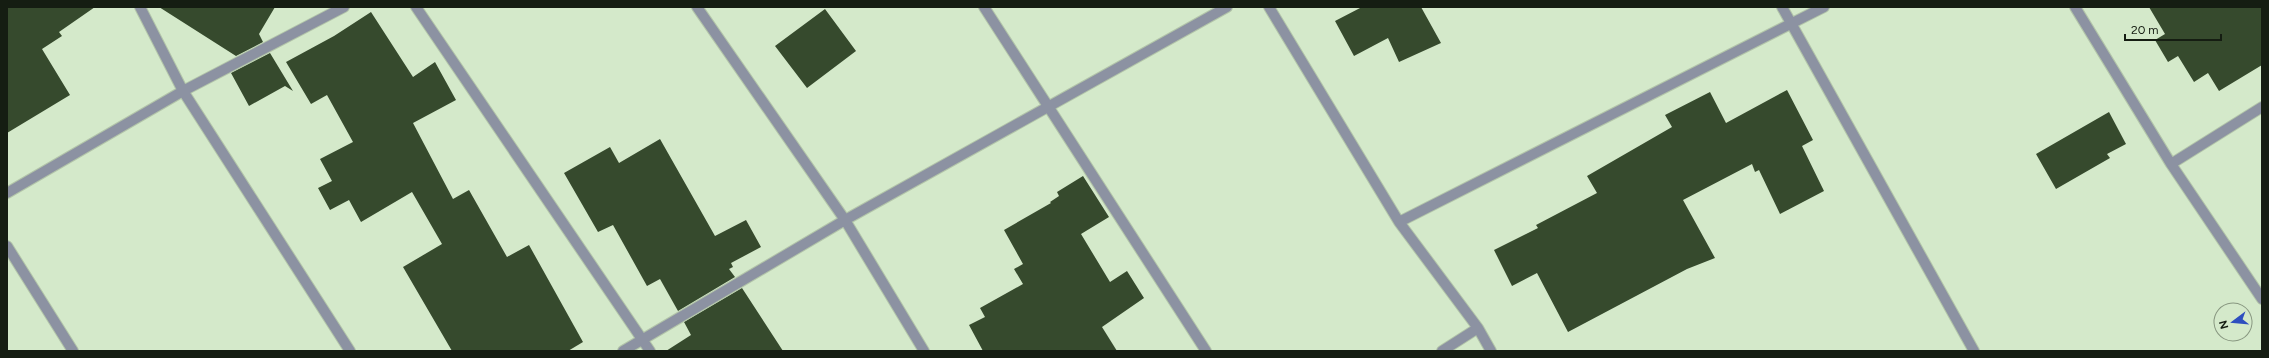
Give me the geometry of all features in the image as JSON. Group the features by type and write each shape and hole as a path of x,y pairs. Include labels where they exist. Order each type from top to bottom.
{"street":[{"path":"140,7 183,90 350,351"},
{"path":"7,193 183,90 344,7"},
{"path":"416,7 644,340 650,351"},
{"path":"697,7 845,220 924,351"},
{"path":"984,7 1206,351"},
{"path":"623,351 845,220 1227,7"},
{"path":"1269,7 1399,222 1478,328 1491,351"},
{"path":"1782,7 1974,351"},
{"path":"1399,222 1824,7"},
{"path":"2075,7 2171,164 2262,299"},
{"path":"2171,164 2262,107"},
{"path":"7,246 73,351"},
{"path":"1442,351 1478,328"}],"building":[{"path":"7,7 95,7 59,32 62,36 42,49 70,95 7,133"},
{"path":"159,7 275,7 259,34 263,42 236,56"},
{"path":"1362,7 1421,7 1441,43 1399,62 1388,38 1354,56 1335,21"},
{"path":"2149,7 2262,7 2262,65 2219,91 2208,73 2194,82 2178,56 2168,62 2155,40 2165,34"},
{"path":"825,9 856,51 807,88 775,46"},
{"path":"371,12 413,77 435,62 456,100 413,123 453,199 469,190 507,257 529,245 583,342 568,351 452,351 403,267 442,244 412,192 361,222 349,200 330,210 318,188 332,181 320,159 353,142 327,95 311,104 286,62 334,36"},
{"path":"270,53 293,91 285,86 249,106 231,73"},
{"path":"1787,90 1813,140 1802,146 1824,191 1780,214 1759,170 1755,172 1752,164 1683,200 1715,258 1687,269 1568,332 1537,273 1512,286 1494,250 1538,228 1536,225 1597,193 1587,176 1672,127 1665,115 1710,92 1726,123"},
{"path":"2109,112 2126,144 2107,154 2110,158 2056,189 2036,154"},
{"path":"660,139 715,236 746,220 761,247 731,263 733,267 729,269 735,277 678,311 660,279 647,286 613,225 598,232 564,173 610,147 619,163"},
{"path":"1083,176 1109,217 1081,234 1110,282 1127,271 1144,298 1102,327 1117,351 983,351 969,325 985,317 980,308 1023,284 1014,269 1023,264 1004,230 1051,203 1050,202 1059,196 1057,192"},
{"path":"742,288 783,351 666,351 691,335 684,322"}]}
